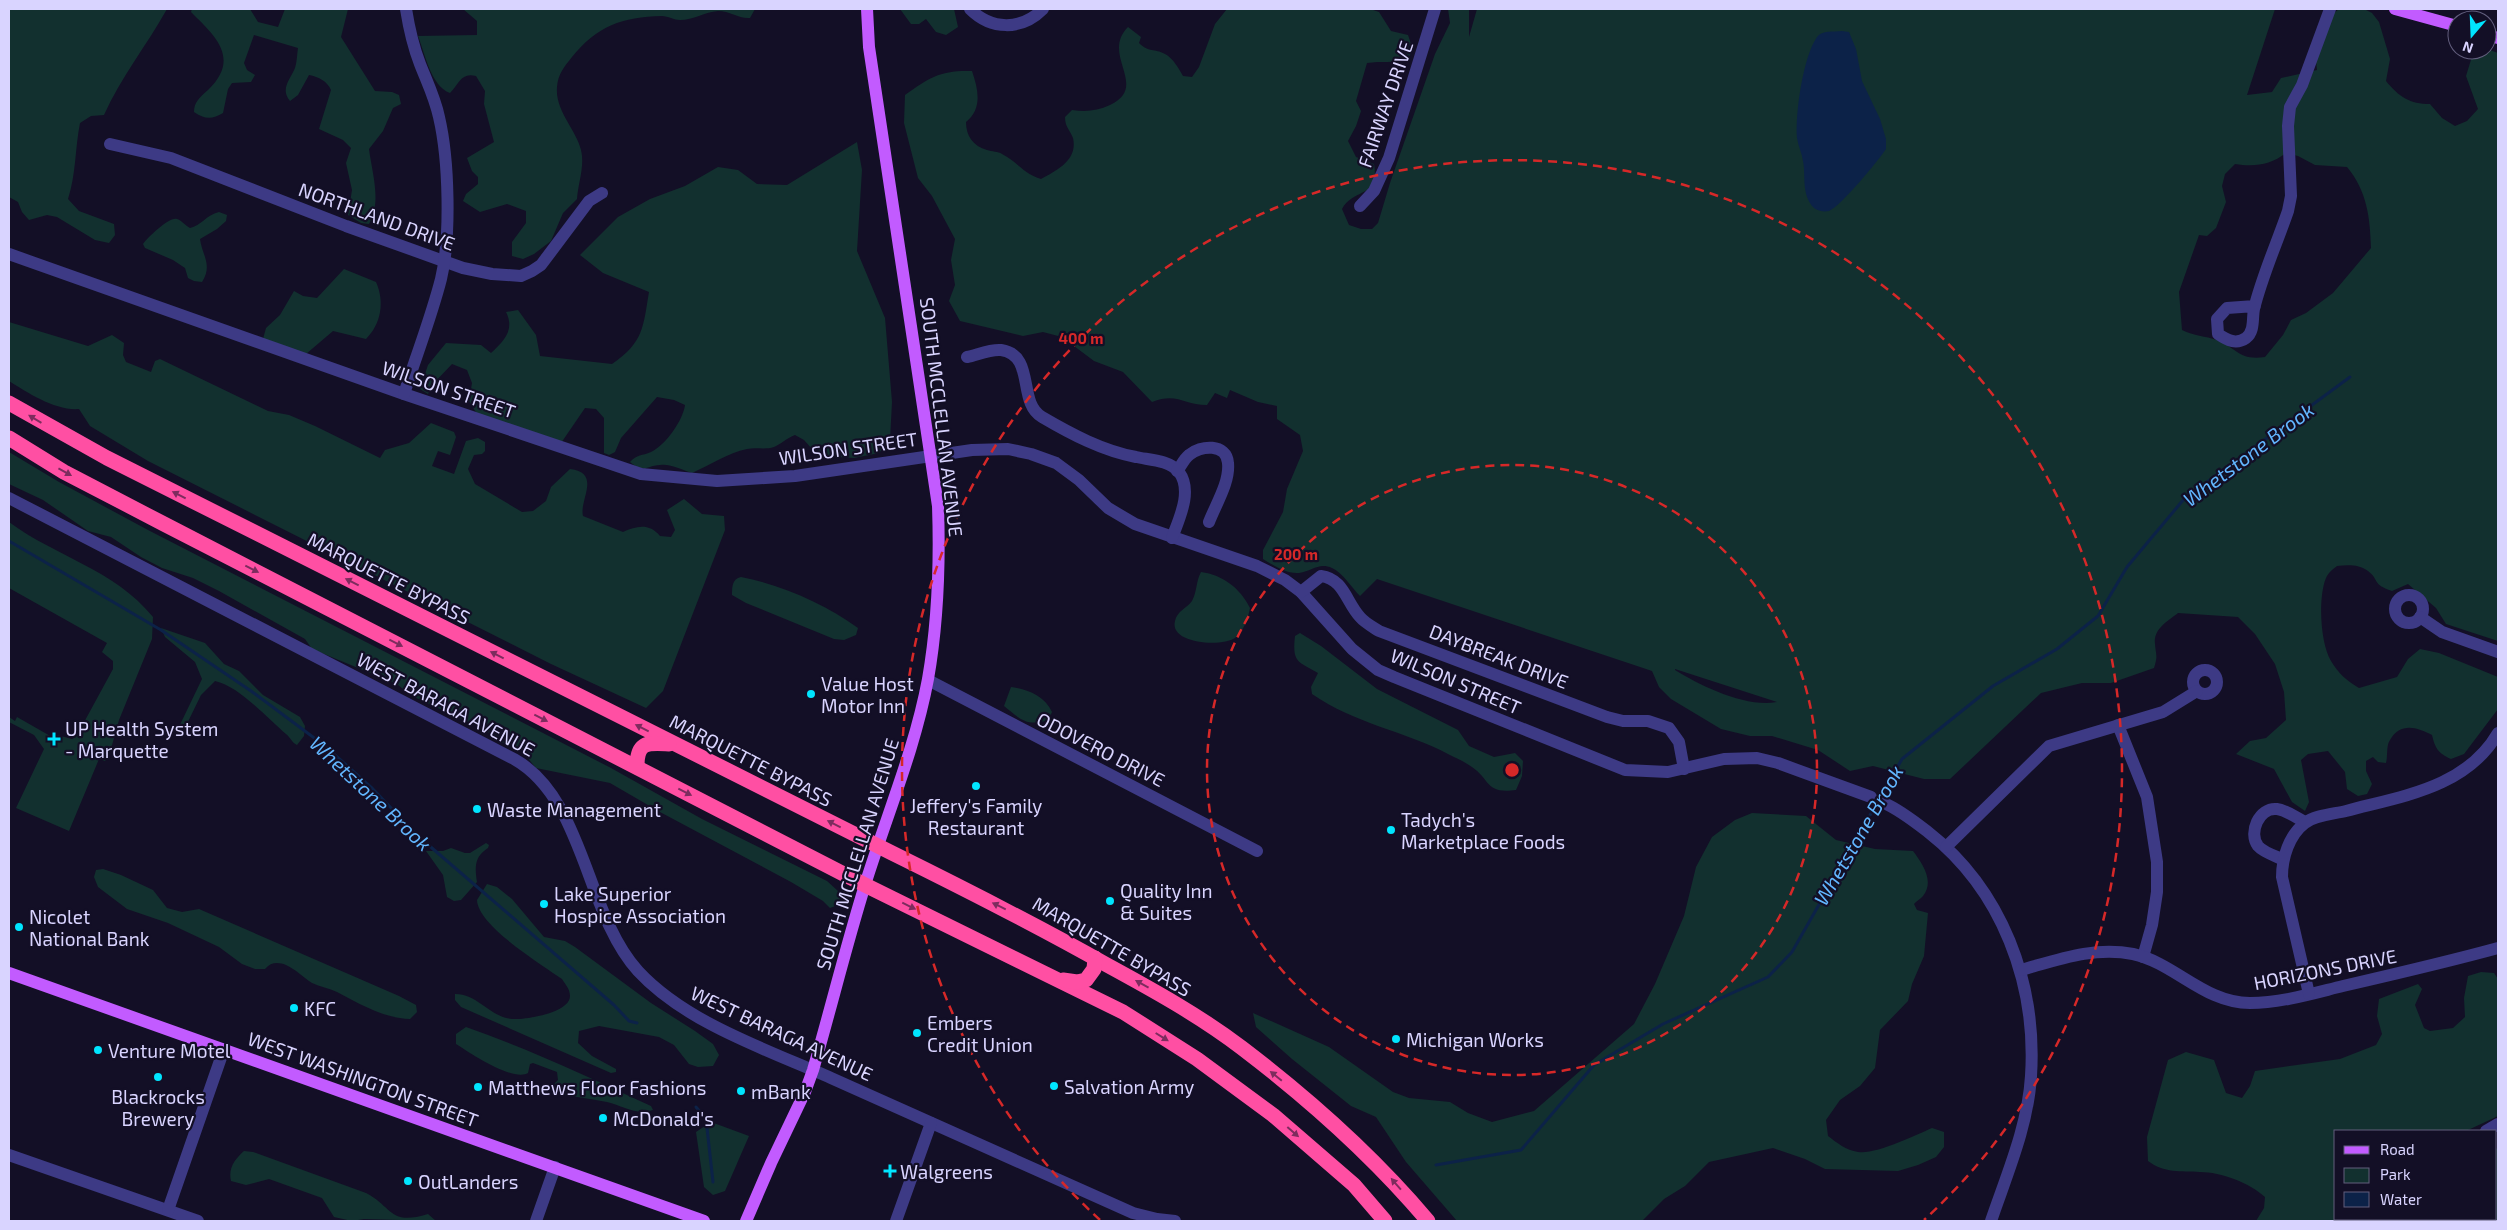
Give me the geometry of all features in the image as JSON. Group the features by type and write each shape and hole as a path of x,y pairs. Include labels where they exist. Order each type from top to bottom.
{"highway":[{"name":"MARQUETTE BYPASS","path":"9,403 106,458 673,744 1014,913 1163,996 1242,1048 1304,1099 1391,1178 1428,1221"},
{"path":"9,438 80,480 865,885 1122,1012 1197,1059 1265,1109 1354,1185 1385,1221"},
{"path":"637,767 637,755 639,749 644,745 673,744"},
{"path":"1054,978 1077,982 1086,980 1094,969 1095,958"}],"main road":[{"name":"SOUTH MCCLELLAN AVENUE","path":"746,1221 805,1092 813,1070 865,885 910,749 928,680 936,615 940,556 938,506 869,47 867,9"},
{"path":"2395,9 2447,23"},
{"name":"WEST WASHINGTON STREET","path":"9,973 704,1221"}],"street":[{"path":"404,394 425,333 444,260 447,188 445,150 439,117 410,35 406,9"},
{"path":"970,9 989,23 1002,26 1029,19 1043,9"},
{"name":"FAIRWAY DRIVE","path":"1360,206 1374,191 1390,158 1435,9"},
{"path":"2255,306 2288,211 2291,196 2288,126 2290,107 2302,85 2330,9"},
{"name":"NORTHLAND DRIVE","path":"110,144 171,158 346,226 463,268 492,274 526,275 540,265 588,202 602,192"},
{"name":"WILSON STREET","path":"9,254 404,394 641,474 717,481 795,476 972,450 1008,449 1031,454 1056,463 1079,480 1108,508 1136,524 1257,566 1285,580 1301,592 1352,649 1378,670 1394,677 1625,770 1651,773 1684,769 1724,759 1757,758 1778,763 1871,798"},
{"path":"967,357 999,350 1010,353 1018,359 1023,369 1031,406 1038,415 1073,435 1120,453 1154,460 1171,466 1180,473 1185,496 1172,538"},
{"path":"1177,471 1189,455 1197,450 1217,448 1226,454 1229,461 1228,473 1209,522"},
{"name":"WEST BARAGA AVENUE","path":"9,498 524,764 533,771 551,792 566,822 615,937 638,971 658,990 689,1011 740,1037 1133,1212 1157,1219 1175,1221"},
{"name":"DAYBREAK DRIVE","path":"1301,592 1321,576 1331,578 1338,583 1359,616 1379,631 1607,717 1623,721 1660,724 1669,728 1679,742 1684,769"},
{"path":"2420,617 2442,632 2498,652"},
{"name":"ODOVERO DRIVE","path":"928,680 1257,850"},
{"path":"1946,847 2049,746 2163,712 2197,691"},
{"path":"2118,725 2147,797 2157,862 2157,892 2152,924 2143,957"},
{"path":"2309,994 2282,877 2282,859 2291,841 2306,822 2424,791 2458,776 2490,748 2498,733"},
{"path":"1884,803 1916,823 1946,847 1972,875 1992,904 2007,932 2021,970 2029,1008 2031,1077 2022,1129 1991,1221"},
{"path":"2282,859 2259,848 2253,838 2254,827 2260,817 2267,810 2277,809 2306,822"},
{"name":"HORIZONS DRIVE","path":"2021,970 2086,952 2132,954 2143,957 2208,993 2230,1002 2251,1003 2309,994 2498,948"},
{"path":"168,1210 224,1049"},
{"path":"896,1221 931,1123"},
{"path":"9,1155 198,1221"},
{"path":"536,1221 554,1167"}],"green space":[{"path":"9,9 167,9 118,87 104,115 91,116 80,123 73,181 68,199 79,211 114,224 115,235 109,243 95,240 57,217 47,215 29,220 22,212 18,202 9,197"},
{"path":"192,9 250,9 258,22 278,27 285,9 348,9 341,37 375,91 392,92 399,95 401,104 393,108 383,131 369,149 376,197 373,215 369,224 361,223 348,215 352,190 346,163 351,148 343,140 319,129 331,90 322,80 309,75 298,95 290,101 287,97 286,88 295,68 298,48 254,35 244,63 247,70 255,75 251,82 232,83 228,89 223,113 208,118 194,112 198,100 218,78 223,68 223,58 221,48 216,39 191,12"},
{"path":"463,9 755,9 750,18 718,11 685,20 662,16 635,18 611,25 581,46 562,71 557,87 557,96 562,112 581,150 582,168 577,199 563,213 551,241 534,254 523,259 512,256 512,242 526,223 526,211 507,204 480,212 463,201 466,194 478,184 478,177 472,171 467,158 494,142 484,104 485,91 476,76 471,75 464,77 450,93 443,89 433,77 418,36 477,35 477,21"},
{"path":"900,9 954,9 958,27 946,35 936,32 926,19 919,24 911,24"},
{"path":"1227,9 1370,9 1379,12 1391,31 1408,35 1413,50 1407,60 1367,63 1356,101 1361,111 1348,141 1356,157 1374,164 1375,175 1370,188 1347,202 1342,209 1349,225 1361,229 1372,229 1378,223 1435,54 1450,23 1448,9 1469,9 1469,37 1477,9 2275,9 2247,95 2272,92 2281,78 2317,70 2316,61 2323,22 2339,9 2364,9 2372,13 2379,22 2390,59 2386,81 2405,99 2417,103 2430,104 2442,118 2455,126 2467,121 2478,109 2466,76 2471,60 2497,60 2498,53 2498,641 2446,624 2436,608 2408,584 2392,591 2378,584 2368,571 2349,565 2337,566 2326,578 2323,586 2321,620 2324,643 2331,661 2343,676 2359,688 2397,677 2408,659 2420,649 2439,653 2498,677 2498,709 2464,754 2451,759 2438,750 2432,735 2421,730 2404,728 2394,734 2389,742 2386,763 2378,762 2373,757 2366,761 2366,771 2372,784 2367,794 2358,796 2347,789 2345,772 2328,751 2308,754 2301,760 2309,802 2305,811 2292,802 2274,769 2236,754 2250,741 2266,738 2286,720 2284,692 2275,664 2255,634 2238,617 2178,613 2162,626 2156,634 2154,668 2111,683 2082,683 2041,693 1950,779 1924,779 1873,766 1850,771 1818,750 1772,736 1750,736 1721,729 1671,699 1659,687 1652,671 1377,579 1360,596 1336,570 1327,566 1319,566 1299,573 1285,571 1263,559 1263,550 1283,512 1287,489 1303,451 1300,435 1277,419 1277,406 1258,402 1230,390 1227,398 1215,393 1207,405 1168,398 1152,402 1123,372 1094,361 1062,337 1043,332 1023,336 960,321 949,301 955,285 951,260 955,239 932,196 918,178 904,123 905,95 929,79 944,73 972,71 978,98 975,111 966,122 967,132 971,140 982,148 1000,153 1029,174 1041,179 1065,163 1072,152 1074,146 1073,138 1065,117 1072,110 1096,110 1110,105 1121,97 1126,89 1126,79 1119,48 1121,38 1128,27 1141,37 1139,43 1143,46 1161,52 1171,58 1183,76 1192,77 1199,67 1215,24","holes":["2286,153 2298,156 2315,165 2347,167 2359,185 2366,205 2370,226 2371,248 2333,293 2306,313 2291,320 2283,335 2265,357 2249,357 2217,340 2182,330 2179,292 2199,235 2207,236 2216,228 2226,202 2222,186 2225,174 2235,164 2268,163","1675,669 1777,702 1765,703 1738,699 1698,683"]},
{"path":"857,142 862,170 857,251 885,318 892,402 890,440 879,453 854,458 823,456 795,435 774,447 750,448 733,453 692,473 668,465 639,468 630,462 637,456 657,449 668,438 681,418 685,405 674,400 657,397 621,438 615,452 609,455 604,453 604,418 596,409 585,408 559,446 477,414 469,401 472,383 467,370 452,364 434,383 428,394 420,389 428,365 446,343 481,345 491,353 504,340 509,330 506,312 518,310 536,335 540,356 612,364 623,356 636,341 643,324 649,292 603,273 580,255 618,217 650,199 685,186 718,167 738,170 757,184 787,185"},
{"path":"219,212 227,215 226,221 200,239 207,265 202,282 188,278 185,268 173,260 145,248 143,244 154,232 169,221 177,219 190,228"},
{"path":"344,269 376,282 379,290 381,305 378,320 366,339 333,331 306,354 263,339 266,328 280,315 294,291 303,296 317,298"},
{"path":"9,322 88,346 112,335 124,343 123,355 126,362 151,372 155,361 160,359 268,411 289,415 380,458 385,450 409,443 431,423 454,432 456,437 450,455 438,451 432,466 454,474 466,441 478,438 485,442 485,451 482,454 474,455 468,469 475,484 522,512 533,511 546,501 551,487 570,469 580,472 587,481 583,516 623,532 633,528 647,527 660,536 671,537 675,530 667,510 684,499 702,514 724,516 725,530 663,691 646,708 551,664 148,461 90,426 79,409 70,409 52,404 33,396 9,381"},
{"path":"9,452 59,482 148,530 611,768 702,819 827,881 838,891 843,903 830,908 823,901 791,882 610,783 536,768 522,751 511,743 499,743 487,731 410,695 397,684 312,649 305,639 219,591 193,578 162,568 141,557 111,537 88,531 43,500 9,484"},
{"path":"9,522 46,545 103,575 138,601 153,617 152,639 119,720 109,756 105,761 99,759 69,831 16,808 44,749 34,735 9,722 9,717 15,721 17,717 52,737 57,735 72,739 76,737 113,669 113,661 102,652 107,643 9,588"},
{"path":"1201,572 1224,579 1241,594 1250,608 1245,624 1235,638 1219,642 1198,642 1180,635 1175,629 1176,618 1192,601"},
{"path":"741,577 787,590 817,603 858,628 856,635 844,640 834,639 746,603 732,595 734,581"},
{"path":"161,628 205,643 224,664 239,671 263,695 300,717 305,726 304,736 297,745 243,696 234,689 215,681 201,695 183,732 180,734 176,733 202,679 195,662 165,637"},
{"path":"1300,633 1321,646 1377,689 1458,730 1469,746 1494,757 1515,753 1523,761 1522,776 1516,790 1506,791 1493,788 1478,772 1460,760 1415,739 1345,713 1312,694 1311,687 1318,673 1301,663 1296,656 1295,636"},
{"path":"1011,687 1035,694 1045,702 1052,712 1048,720 1035,723 1024,721 1004,706"},
{"path":"1752,813 1806,816 1836,840 1875,849 1913,851 1926,872 1928,884 1926,890 1922,897 1914,904 1917,910 1928,913 1924,956 1912,984 1908,1001 1880,1030 1875,1068 1860,1086 1840,1100 1826,1120 1828,1136 1838,1144 1858,1152 1885,1148 1932,1128 1944,1132 1944,1147 1936,1157 1898,1171 1825,1169 1805,1159 1773,1148 1709,1162 1685,1186 1664,1199 1642,1221 1457,1221 1406,1162 1376,1117 1351,1106 1292,1059 1256,1027 1253,1013 1329,1047 1393,1092 1409,1098 1450,1102 1468,1113 1492,1122 1534,1111 1634,1024 1655,984 1684,916 1696,867 1712,837 1735,820"},
{"path":"486,843 489,845 488,848 483,851 476,863 477,882 461,900 454,901 447,897 443,875 426,851 443,851 451,848 470,853"},
{"path":"103,869 153,890 167,908 182,912 199,909 399,996 416,1005 417,1012 410,1019 390,1016 372,1010 334,991 312,983 296,971 280,963 270,965 265,969 255,969 242,964 219,947 168,923 127,909 98,887 94,877 96,870"},
{"path":"487,884 497,887 512,899 544,937 565,941 575,947 651,1003 713,1044 719,1055 713,1066 698,1067 689,1064 674,1045 659,1037 599,1026 579,1031 578,1043 592,1056 616,1069 616,1072 611,1073 461,1007 455,1000 455,994 471,998 504,1017 512,1019 527,1018 546,1014 563,1007 568,1002 570,996 562,979 512,944 488,921 480,910 477,900"},
{"path":"2481,972 2494,973 2498,979 2498,1116 2468,1130 2334,1130 2334,1220 2415,1221 2256,1221 2264,1208 2265,1197 2251,1187 2235,1179 2217,1174 2160,1168 2148,1161 2147,1137 2168,1060 2186,1052 2214,1060 2226,1093 2242,1098 2250,1086 2255,1071 2340,1059 2376,1045 2382,1034 2377,1016 2379,999 2418,984 2422,989 2415,1005 2424,1028 2430,1031 2453,1028 2465,1017 2464,998 2468,976"},
{"path":"466,1027 560,1064 651,1106 653,1110 641,1112 607,1102 556,1094 552,1090 552,1086 558,1080 557,1072 533,1063 530,1064 528,1073 521,1075 512,1074 471,1054 456,1044 456,1034"},
{"path":"711,1122 749,1136 725,1191 713,1195 704,1187 696,1132"},
{"path":"2498,1147 2498,1221 2492,1220 2497,1220"},
{"path":"244,1151 253,1152 366,1193 398,1216 406,1218 428,1214 436,1221 364,1219 352,1221 334,1217 322,1198 269,1179 246,1185 231,1181 230,1176 233,1164"},
{"path":"2447,1220 2485,1220 2483,1221"}],"water":[{"path":"1825,32 1849,32 1856,49 1862,81 1880,119 1886,139 1886,149 1868,173 1842,201 1829,211 1823,211 1814,208 1807,197 1803,161 1797,138 1799,101 1804,71 1817,37"}],"waterway":[{"name":"Whetstone Brook","path":"1436,1165 1521,1150 1594,1065 1663,1024 1768,977 1792,952 1902,759 1993,686 2057,649 2098,616 2127,567 2184,499 2350,377"},
{"name":"Whetstone Brook","path":"9,541 161,630 251,691 325,746 371,787 418,836 614,1005 629,1021 637,1023"},
{"name":"Whetstone Brook","path":"696,1107 706,1119 713,1182"}],"place":[{"name":"Value Host Motor Inn","path":"811,694"},
{"name":"UP Health System - Marquette","path":"54,739"},
{"name":"Jeffery's Family Restaurant","path":"976,786"},
{"name":"Waste Management","path":"477,809"},
{"name":"Tadych's Marketplace Foods","path":"1391,830"},
{"name":"Quality Inn & Suites","path":"1110,901"},
{"name":"Lake Superior Hospice Association","path":"544,904"},
{"name":"Nicolet National Bank","path":"19,927"},
{"name":"KFC","path":"294,1008"},
{"name":"Embers Credit Union","path":"917,1033"},
{"name":"Michigan Works","path":"1396,1039"},
{"name":"Venture Motel","path":"98,1050"},
{"name":"Blackrocks Brewery","path":"158,1077"},
{"name":"Salvation Army","path":"1054,1086"},
{"name":"Matthews Floor Fashions","path":"478,1087"},
{"name":"mBank","path":"741,1091"},
{"name":"McDonald's","path":"603,1118"},
{"name":"Walgreens","path":"890,1171"},
{"name":"OutLanders","path":"408,1181"}]}
